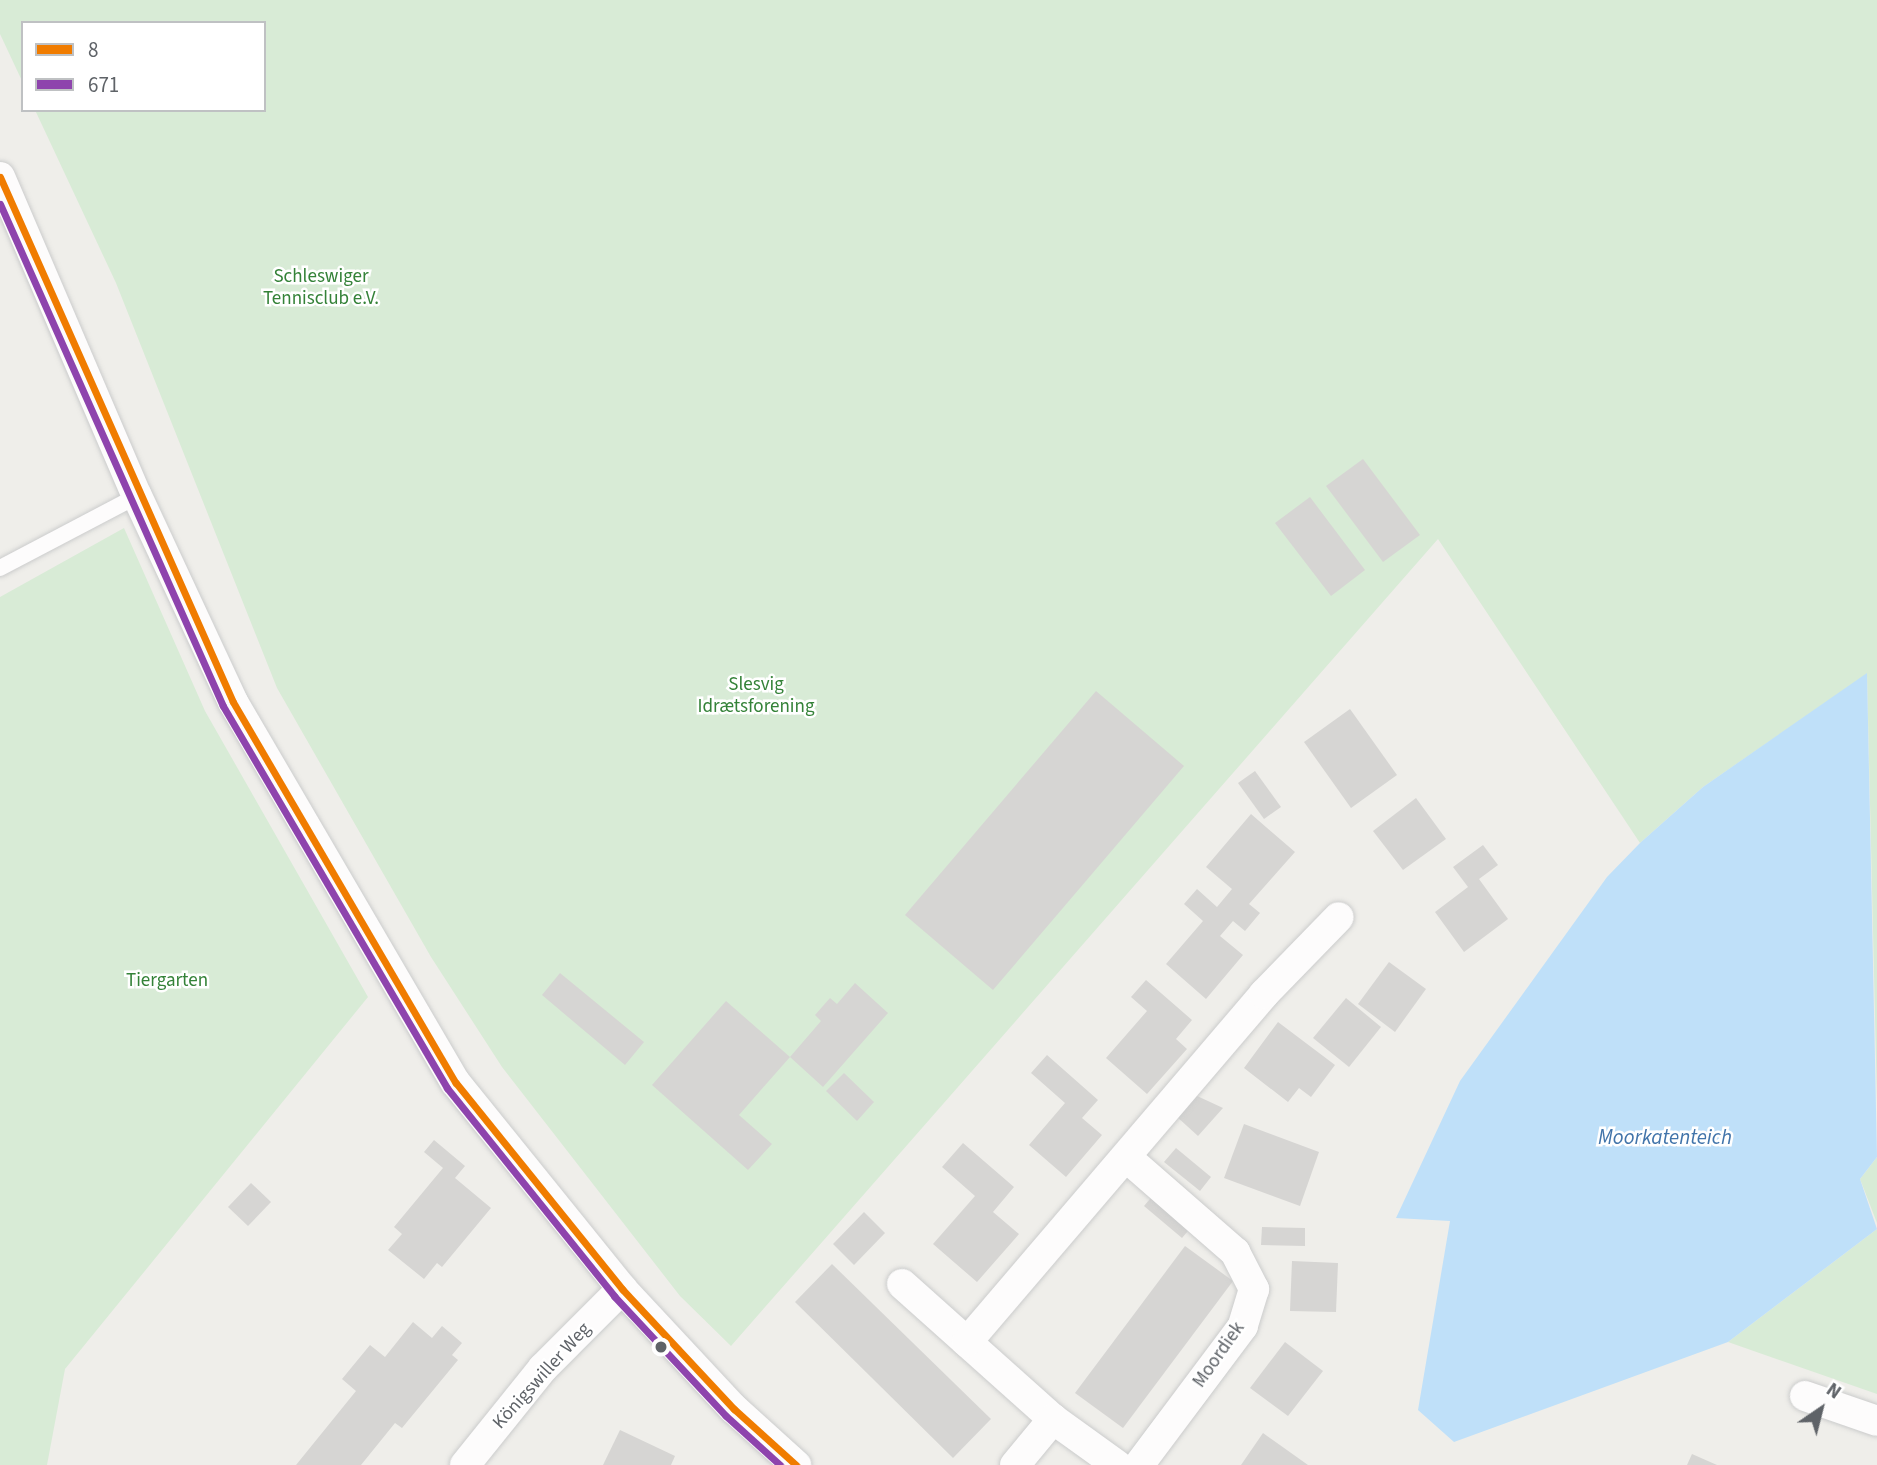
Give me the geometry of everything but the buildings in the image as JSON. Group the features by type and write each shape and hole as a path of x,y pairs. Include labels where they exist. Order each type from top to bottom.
{"street":[{"path":"0,177 137,496 233,702 456,1083 622,1289 733,1409 796,1465"},
{"path":"967,1342 1264,994 1339,917"},
{"name":"Moordiek","path":"1126,1157 1235,1252 1254,1289 1243,1326 1139,1465"},
{"path":"902,1284 1054,1419 1116,1465"},
{"name":"Königswiller Weg","path":"465,1465 543,1368 622,1289"},
{"path":"1805,1396 1877,1421"},
{"path":"1015,1465 1054,1419"}],"lane":[{"path":"0,568 137,496"}],"green space":[{"name":"Slesvig Idrætsforening","path":"0,0 1877,0 1877,1102 1867,674 1703,787 1640,843 1438,539 731,1346 680,1296 502,1067 431,957 277,688 116,283 36,112 266,112 266,21 21,21 21,79 0,34"},
{"name":"Tiergarten","path":"124,528 205,711 368,997 65,1369 47,1465 0,1465 0,597"},
{"path":"1877,1157 1877,1223 1860,1179"},
{"path":"1877,1229 1877,1394 1728,1342"}],"water":[{"name":"Moorkatenteich","path":"1867,673 1877,1157 1860,1179 1877,1229 1728,1342 1454,1442 1418,1410 1450,1221 1396,1218 1460,1081 1607,877 1640,843 1703,787"}],"transit line":[{"name":"8","path":"0,177 233,702 456,1083 622,1289 734,1409 796,1465"},
{"name":"671","path":"0,204 223,706 447,1088 614,1296 726,1416 780,1465"}],"park label":[{"name":"Schleswiger Tennisclub e.V.","path":"321,288"}]}
